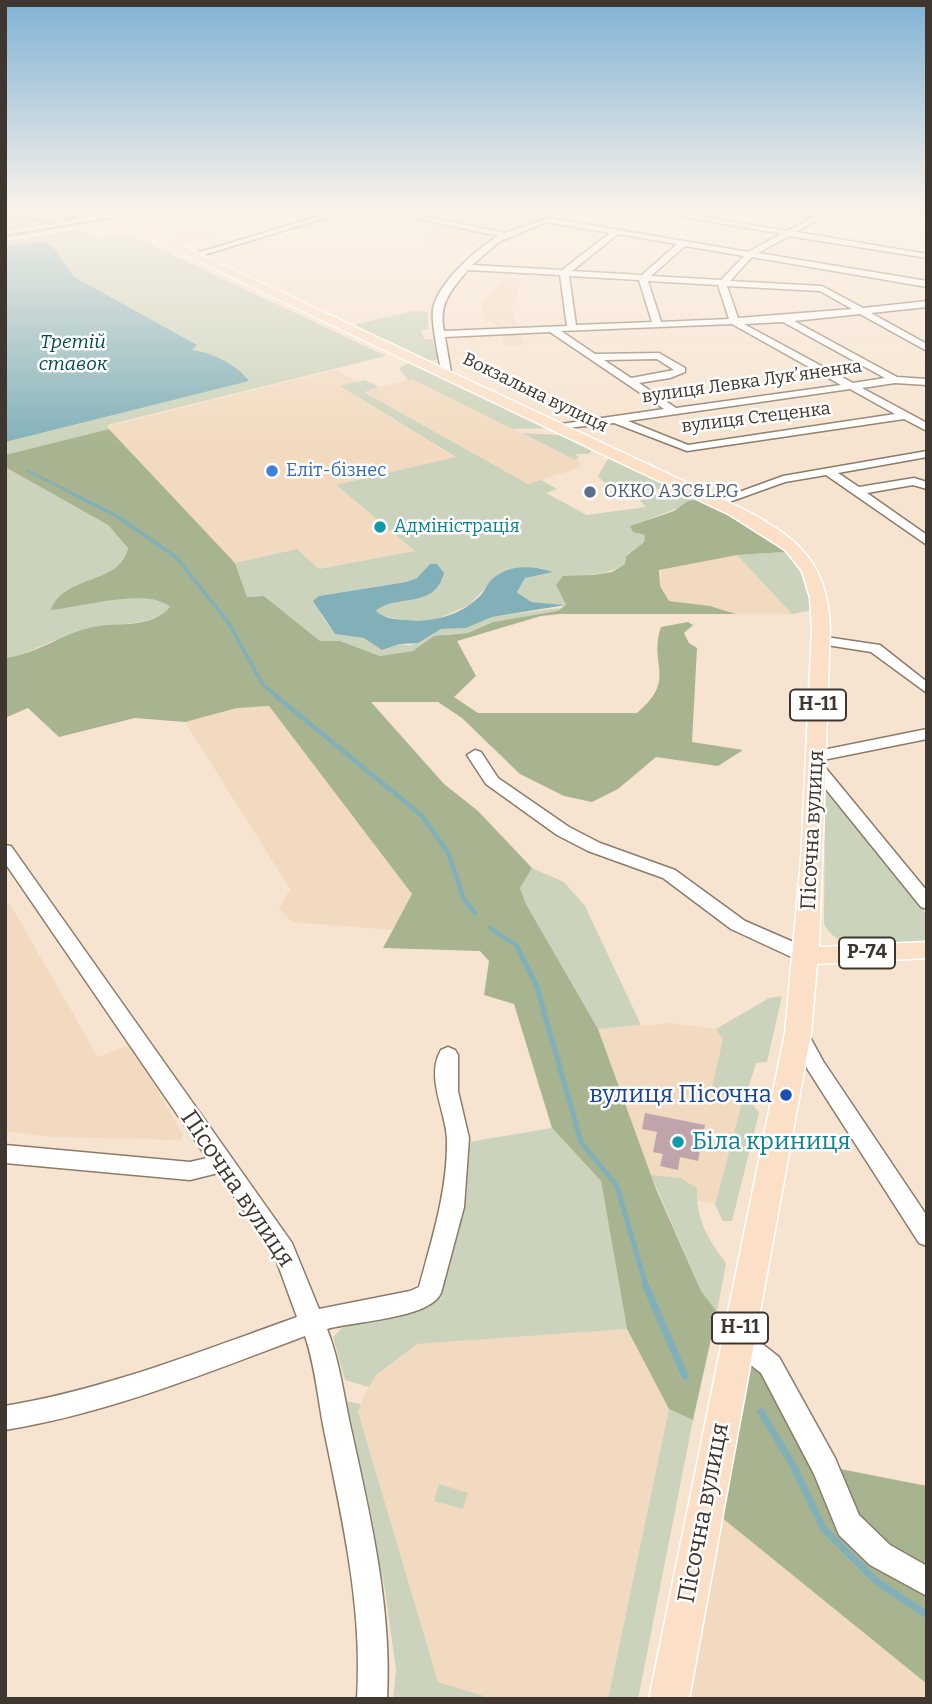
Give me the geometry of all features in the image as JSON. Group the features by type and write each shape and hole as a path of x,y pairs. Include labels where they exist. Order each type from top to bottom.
{"main road":[{"name":"Н-11","path":"264,288 446,372"},
{"name":"Вокзальна вулиця","path":"446,372 718,502"},
{"name":"Пісочна вулиця","path":"669,1699 798,1033 807,956 818,762 820,602 815,583 804,561 772,533 718,502"},
{"name":"Р-74","path":"807,956 927,950"}],"street":[{"name":"Вокзальна вулиця","path":"446,372 447,361 440,334 438,304 450,288"},
{"path":"566,288 572,328"},
{"path":"646,288 658,325"},
{"path":"723,288 735,322 927,428"},
{"path":"792,288 822,289 927,348"},
{"path":"901,288 924,306"},
{"path":"906,289 912,288"},
{"path":"440,334 735,322 924,306"},
{"path":"786,319 895,380 927,382"},
{"path":"553,330 674,411"},
{"path":"594,357 659,355 682,370 670,375 630,381"},
{"name":"вулиця Левка Лукʼяненка","path":"561,427 895,380"},
{"name":"вулиця Стеценка","path":"614,419 687,447 906,416"},
{"path":"718,502 760,486 927,454"},
{"path":"828,471 927,541"},
{"path":"858,491 914,481 927,486"},
{"path":"819,640 875,648 927,690"},
{"path":"927,734 818,762 927,903"},
{"path":"475,755 492,781 562,831 594,847 669,874 738,925 807,956"},
{"name":"Пісочна вулиця","path":"5,850 284,1250 313,1321 348,1478 369,1594 374,1667 372,1699"},
{"path":"798,1033 815,1065 927,1236"},
{"path":"5,1418 96,1401 178,1375 313,1321 415,1301 429,1293 452,1207 458,1138 447,1091 448,1055"},
{"path":"5,1154 190,1171 222,1163"},
{"path":"738,1340 770,1365 825,1466 849,1525 880,1555 927,1582"}],"shaded area":[{"path":"496,288 519,288 512,311 525,345 506,346 495,323 484,320 481,306"},
{"name":"Еліт-бізнес","path":"335,370 358,382 341,387 457,458 337,486 416,551 319,569 297,549 235,563 107,426"},
{"path":"412,379 582,463 578,468 528,484 363,391"},
{"path":"737,555 792,614 736,614 710,607 669,602 660,586 661,568"},
{"path":"269,706 412,894 392,930 292,922 279,908 290,889 185,722 237,708"},
{"path":"10,904 98,1057 131,1044 183,1135 180,1140 53,1137 5,1131 5,906"},
{"path":"672,1023 716,1029 724,1039 711,1092 743,1099 715,1205 656,1189 598,1029"},
{"path":"627,1329 669,1409 608,1699 494,1699 438,1682 358,1412 365,1394 376,1375 417,1344"},
{"path":"705,1504 927,1684 927,1699 669,1699"}],"green space":[{"path":"5,288 241,288 386,356 107,425 109,429 5,455"},
{"path":"413,311 428,312 428,329 421,330 424,339 432,339 439,359 430,361 353,325"},
{"path":"411,362 552,428 513,429 412,379 408,380 399,368"},
{"path":"365,380 379,387 364,392 528,484 541,480 557,489 546,493 587,515 646,507 637,497 677,491 701,499 631,526 633,532 645,535 644,542 626,555 625,564 607,572 574,578 556,585 566,605 530,602 517,591 525,578 551,572 541,568 488,585 469,605 433,621 403,620 380,615 375,611 391,603 423,596 433,589 443,579 437,564 430,564 417,578 406,582 319,596 321,615 335,634 364,638 382,650 401,644 409,646 441,629 466,628 492,617 559,608 557,611 493,622 468,633 447,634 413,651 380,656 340,641 320,641 264,596 247,597 235,563 297,549 319,569 415,551 336,485 456,457 340,386"},
{"path":"109,429 235,563 247,597 264,596 320,641 340,641 380,656 413,651 434,636 468,633 493,622 557,611 566,605 556,585 563,576 612,572 625,564 626,556 644,542 645,535 633,532 630,526 674,511 688,501 701,499 762,533 785,552 737,555 659,570 660,586 669,601 710,606 736,614 560,614 541,616 457,641 476,676 454,697 478,713 637,713 656,691 659,681 658,640 661,627 688,622 693,625 684,633 689,643 697,648 692,742 743,750 718,766 656,757 618,789 592,802 564,796 520,774 462,718 438,702 371,702 444,784 478,811 532,868 520,888 526,904 598,1029 656,1189 701,1291 717,1312 693,1420 669,1409 627,1329 601,1181 552,1128 514,1004 484,995 489,961 480,951 383,948 412,894 269,706 237,708 185,722 135,718 59,737 28,708 5,718 5,658 17,656 93,627 144,622 170,607 160,601 131,598 51,610 67,590 114,569 123,560 128,548 108,525 5,467 5,455"},
{"path":"522,433 560,435 592,450 589,454 575,454 579,457 575,460"},
{"path":"613,458 671,487 632,491 605,483 598,476 608,459"},
{"path":"5,467 108,525 128,548 124,557 111,571 65,591 162,600 170,607 150,620 82,632 5,658"},
{"path":"785,552 804,579 814,610 792,614 737,555"},
{"path":"825,786 927,915 927,941 885,946 856,945 843,942 832,935 824,924"},
{"path":"532,868 564,882 585,906 641,1025 598,1029 526,904 520,888"},
{"path":"782,996 767,1062 756,1063 746,1095 759,1113 732,1221 723,1221 715,1205 743,1099 711,1092 723,1039 716,1029 769,998"},
{"path":"552,1128 601,1181 627,1329 417,1344 376,1375 369,1387 345,1380 333,1337 347,1323 441,1298 462,1206 463,1143"},
{"path":"651,1175 680,1178 697,1188 704,1228 726,1263 717,1312 701,1291"},
{"path":"738,1340 825,1466 927,1486 927,1684 705,1504"},
{"path":"347,1401 361,1404 358,1412 438,1682 494,1699 393,1699 396,1670 385,1590"},
{"path":"669,1409 693,1420 638,1699 608,1699"},
{"path":"439,1484 468,1493 463,1509 434,1501"}],"water":[{"name":"Третій ставок","path":"5,288 93,288 197,345 192,350 231,365 249,381 5,442"},
{"path":"430,564 437,564 444,573 439,585 432,592 413,600 384,606 376,611 399,620 416,621 444,617 470,604 480,596 492,579 501,573 523,567 553,572 525,578 517,592 531,602 566,605 492,617 466,628 441,629 418,643 400,644 382,650 364,638 335,634 313,601 319,596 406,582 417,578"}],"building":[{"name":"Біла криниця","path":"645,1113 705,1125 698,1161 680,1157 678,1170 660,1166 663,1154 653,1152 657,1132 642,1129"}],"waterway":[{"path":"28,471 74,494"},
{"path":"71,493 117,516 177,558 228,622 263,685 279,698"},
{"path":"276,696 421,815 448,852 464,899 475,913"},
{"path":"490,928 517,946 522,956"},
{"path":"522,956 536,984 581,1142 617,1186 646,1286"},
{"path":"645,1284 685,1376"},
{"path":"761,1412 793,1465 823,1528 876,1581 927,1615"}],"place":[{"name":"Еліт-бізнес","path":"272,471"},
{"name":"ОККО АЗС&LPG","path":"590,492"},
{"name":"Адміністрація","path":"380,527"},
{"name":"вулиця Пісочна","path":"786,1095"},
{"name":"Біла криниця","path":"678,1142"}]}
